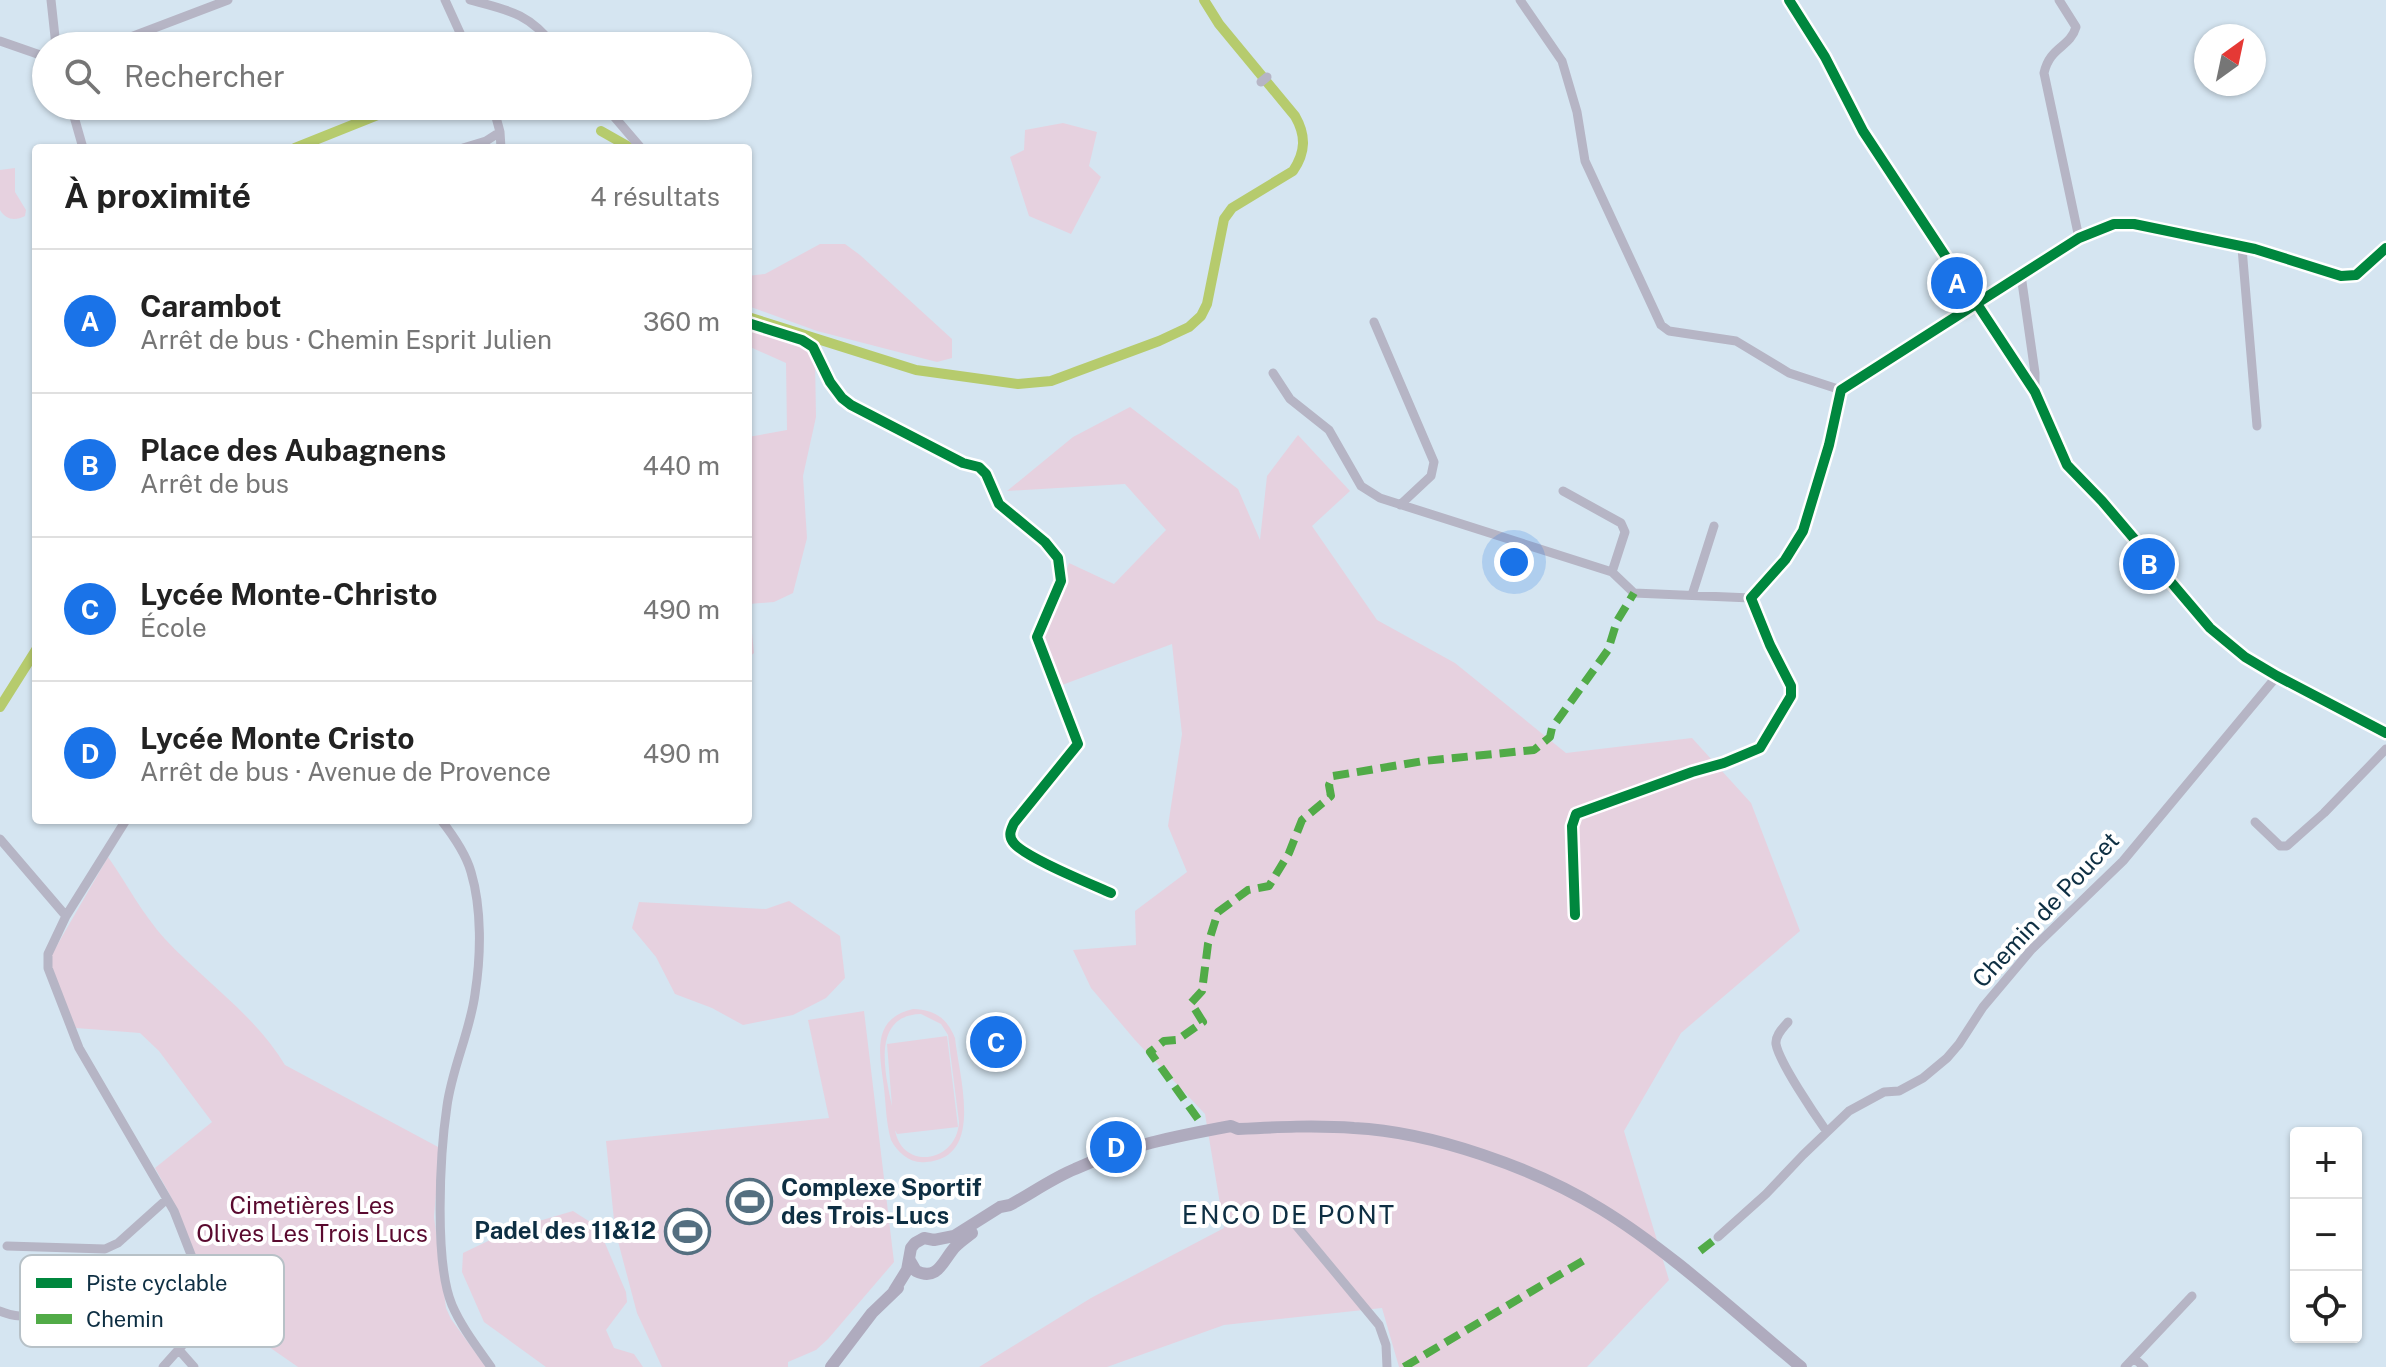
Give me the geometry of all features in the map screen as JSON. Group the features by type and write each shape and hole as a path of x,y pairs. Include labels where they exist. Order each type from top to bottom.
{"main road":[{"path":"1789,0 1825,57 1863,131 2035,392 2067,465 2102,501 2210,628 2245,657 2386,733"},
{"path":"894,1291 922,1274 935,1273 956,1245 1010,1205 1072,1170 1147,1143 1231,1126 1238,1129 1357,1128 1438,1143 1487,1157 1540,1177 1599,1208 1639,1235 1801,1367"},
{"path":"831,1367 872,1313 894,1291 907,1270 911,1248 915,1243 924,1238 934,1240 954,1236 1000,1207 1010,1205"},
{"path":"934,1240 944,1249 945,1262"},
{"path":"909,1259 916,1271 922,1274"}],"street":[{"path":"51,0 54,32"},
{"path":"144,32 228,0"},
{"path":"445,0 460,32"},
{"path":"470,0 516,12 526,17 540,32"},
{"path":"1520,0 1562,61 1577,112 1585,161 1661,325 1669,331 1736,341 1789,373 1841,390"},
{"path":"2059,0 2076,27 2074,35 2047,59 2044,73 2079,238"},
{"path":"0,41 32,52"},
{"path":"75,120 82,144"},
{"path":"497,120 501,144"},
{"path":"616,120 634,144"},
{"path":"476,144 500,132"},
{"path":"1751,598 1785,560 1803,531 1829,445 1841,390 2079,238 2114,224 2134,224 2255,249 2348,277 2356,275 2386,248"},
{"path":"2242,248 2257,426"},
{"path":"2021,275 2035,392"},
{"path":"1374,322 1434,462 1431,476 1400,505"},
{"path":"752,324 802,340 813,347 830,382 851,405 963,463 979,467 986,474 999,504 1045,542 1058,558 1061,581 1037,637 1078,744 1014,823 1011,840 1024,851 1111,893"},
{"path":"1273,373 1290,399 1329,430 1361,486 1370,494 1612,572 1634,593 1751,598"},
{"path":"1563,491 1621,523 1625,532 1612,572"},
{"path":"1692,595 1714,526"},
{"path":"1575,915 1572,826 1576,814 1724,763 1760,748 1771,733 1792,691 1751,598"},
{"name":"Chemin de Poucet","path":"1718,1237 1849,1111 1884,1092 1899,1091 1923,1078 1947,1058 1983,1007 2031,950 2123,861 2277,676"},
{"path":"2255,822 2280,846 2287,846 2386,749"},
{"path":"124,824 66,916 48,954 48,968 79,1048 167,1199 193,1255"},
{"path":"444,824 471,873 478,948 475,994 447,1103 441,1198 443,1255 451,1303 468,1335 491,1367"},
{"path":"0,839 66,916"},
{"path":"1788,1022 1777,1037 1776,1044 1827,1132"},
{"path":"7,1246 105,1249 118,1243 167,1199"},
{"path":"1295,1224 1379,1325 1386,1345 1387,1367"},
{"path":"2125,1367 2192,1296"},
{"path":"0,1311 20,1315"},
{"path":"163,1367 186,1347"},
{"path":"181,1353 186,1367"},
{"path":"181,1353 194,1367"},
{"path":"2134,1358 2144,1367"}],"green space":[{"path":"1063,123 1097,132 1089,166 1101,177 1071,234 1029,216 1010,157 1024,150 1025,130"},
{"path":"15,168 15,192 26,210 25,216 14,219 8,218 0,210 0,170"},
{"path":"820,244 845,244 952,339 952,358 937,362 817,331 752,307 752,276 765,274"},
{"path":"752,331 797,343 809,350 815,359 816,417 803,476 807,538 793,593 774,602 752,604 752,436 787,430 786,363 752,348"},
{"path":"1130,407 1238,489 1260,540 1267,476 1298,435 1350,491 1312,526 1377,620 1455,663 1566,753 1692,738 1751,803 1800,931 1681,1033 1624,1131 1669,1280 1587,1367 1399,1367 1382,1308 1224,1325 1107,1367 979,1367 1091,1298 1224,1228 1205,1114 1091,988 1073,950 1136,945 1135,911 1187,872 1168,826 1182,734 1172,644 1062,685 1044,637 1069,563 1114,584 1166,530 1125,484 1007,491 1073,437"},
{"name":"Cimetières Les Olives Les Trois Lucs","path":"108,857 157,930 244,1014 285,1065 440,1148 434,1217 446,1308 486,1367 298,1367 269,1347 284,1347 284,1255 194,1255 171,1197 155,1168 212,1122 159,1051 140,1033 76,1028 51,969 52,954"},
{"path":"789,901 840,936 845,978 826,998 793,1015 743,1025 712,1008 675,994 656,957 632,928 639,902 766,909"},
{"path":"913,1009 934,1013 944,1020 955,1038 963,1093 962,1131 956,1146 944,1157 926,1162 915,1161 901,1153 891,1140 888,1127 881,1040 890,1021","holes":["921,1014 941,1024 948,1035 958,1127 947,1036 887,1044 892,1106 885,1063 885,1048 894,1024 905,1017","958,1127 956,1136 940,1153 929,1157 918,1156 908,1152 900,1143 895,1130 897,1134"]},
{"name":"Complexe Sportif des Trois-Lucs","path":"864,1011 894,1262 828,1339 816,1350 788,1362 788,1367 662,1367 637,1313 615,1230 606,1141 829,1118 808,1020"},
{"path":"573,1211 598,1227 626,1292 627,1302 606,1330 614,1348 634,1354 643,1367 546,1367 484,1322 462,1272 463,1253 515,1228"}],"waterway":[{"path":"752,318 916,370 1018,384 1051,381 1189,327 1201,316 1207,304 1224,219 1232,208 1293,171 1303,144 1295,116 1219,24 1204,0"},
{"path":"305,144 365,120"},
{"path":"601,131 624,144"},
{"path":"0,707 32,656"}],"marked path":[{"path":"1198,1119 1150,1052 1164,1041 1177,1040 1203,1022 1191,1003 1202,991 1208,944 1218,912 1248,890 1269,886 1289,853 1302,820 1331,796 1329,785 1333,776 1424,761 1534,750 1550,737 1552,728 1608,650 1617,621 1634,593"},
{"path":"1700,1251 1718,1237"},
{"path":"1404,1367 1586,1259"}],"cycle path":[{"path":"1789,0 1825,57 1863,131 2035,392 2067,465 2102,501 2210,628 2245,657 2386,733"},
{"path":"1575,915 1572,826 1576,814 1760,748 1791,696 1791,686 1751,598 1785,560 1803,531 1829,445 1841,390 2079,238 2114,224 2134,224 2255,249 2341,276 2356,275 2386,248"},
{"path":"752,324 802,340 813,347 830,382 851,405 963,463 979,467 986,474 999,504 1045,542 1058,558 1061,581 1037,637 1078,744 1010,832 1013,842 1030,855 1111,893"}],"place":[{"name":"Carambot","path":"1957,283"},
{"name":"Place des Aubagnens","path":"2149,564"},
{"name":"Lycée Monte-Christo","path":"996,1042"},
{"name":"Lycée Monte Cristo","path":"1116,1147"},
{"name":"Complexe Sportif des Trois-Lucs","path":"750,1202"},
{"name":"Padel des 11&12","path":"687,1231"}],"district":[{"name":"ENCO DE PONT","path":"1289,1215"}]}
